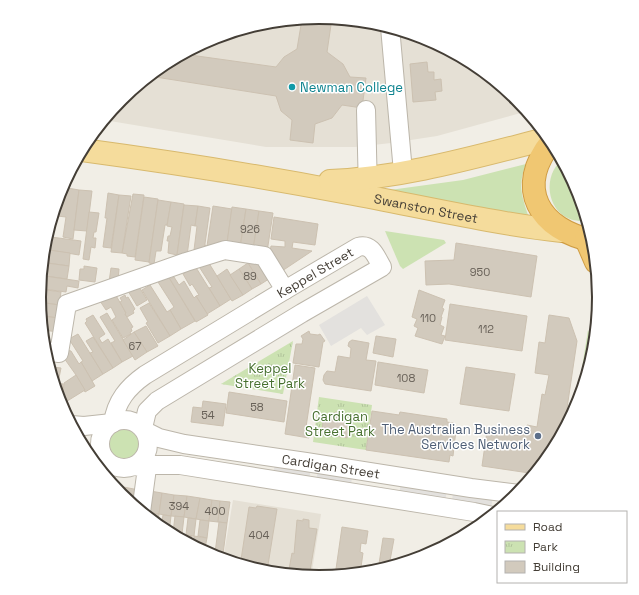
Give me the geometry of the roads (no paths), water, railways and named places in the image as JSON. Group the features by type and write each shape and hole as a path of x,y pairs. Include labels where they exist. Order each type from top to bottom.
{"highway":[{"path":"548,147 539,160 535,171 535,195 542,211 549,221 574,236 587,239"}],"main road":[{"name":"Swanston Street","path":"367,187 403,172 450,163 543,140"},
{"name":"Swanston Street","path":"89,151 290,182 344,180 480,219 562,230"}],"street":[{"path":"391,33 403,172"},
{"path":"366,110 367,187"},
{"name":"Keppel Street","path":"112,423 115,411 120,401 135,382 286,289 358,247 367,247 373,251 382,267 302,313 157,401 147,411 144,429"},
{"path":"51,352 59,353 68,304 186,262 225,250 264,256 302,313"},
{"path":"78,426 129,420 144,429 148,438 148,449 143,460 136,465 122,468 100,460"},
{"path":"111,464 103,456 100,444 103,433 112,423"},
{"name":"Cardigan Street","path":"144,429 159,438 179,443 383,475 511,493"},
{"path":"258,478 262,455"},
{"path":"136,465 148,468 142,505"},
{"name":"Cardigan Street","path":"136,465 180,465 485,514"},
{"path":"380,497 383,475"}],"place":[{"name":"Newman College","path":"292,87"},
{"name":"The Australian Business Services Network","path":"538,436"}],"park label":[{"name":"Keppel Street Park","path":"270,376"},
{"name":"Cardigan Street Park","path":"340,424"}]}
